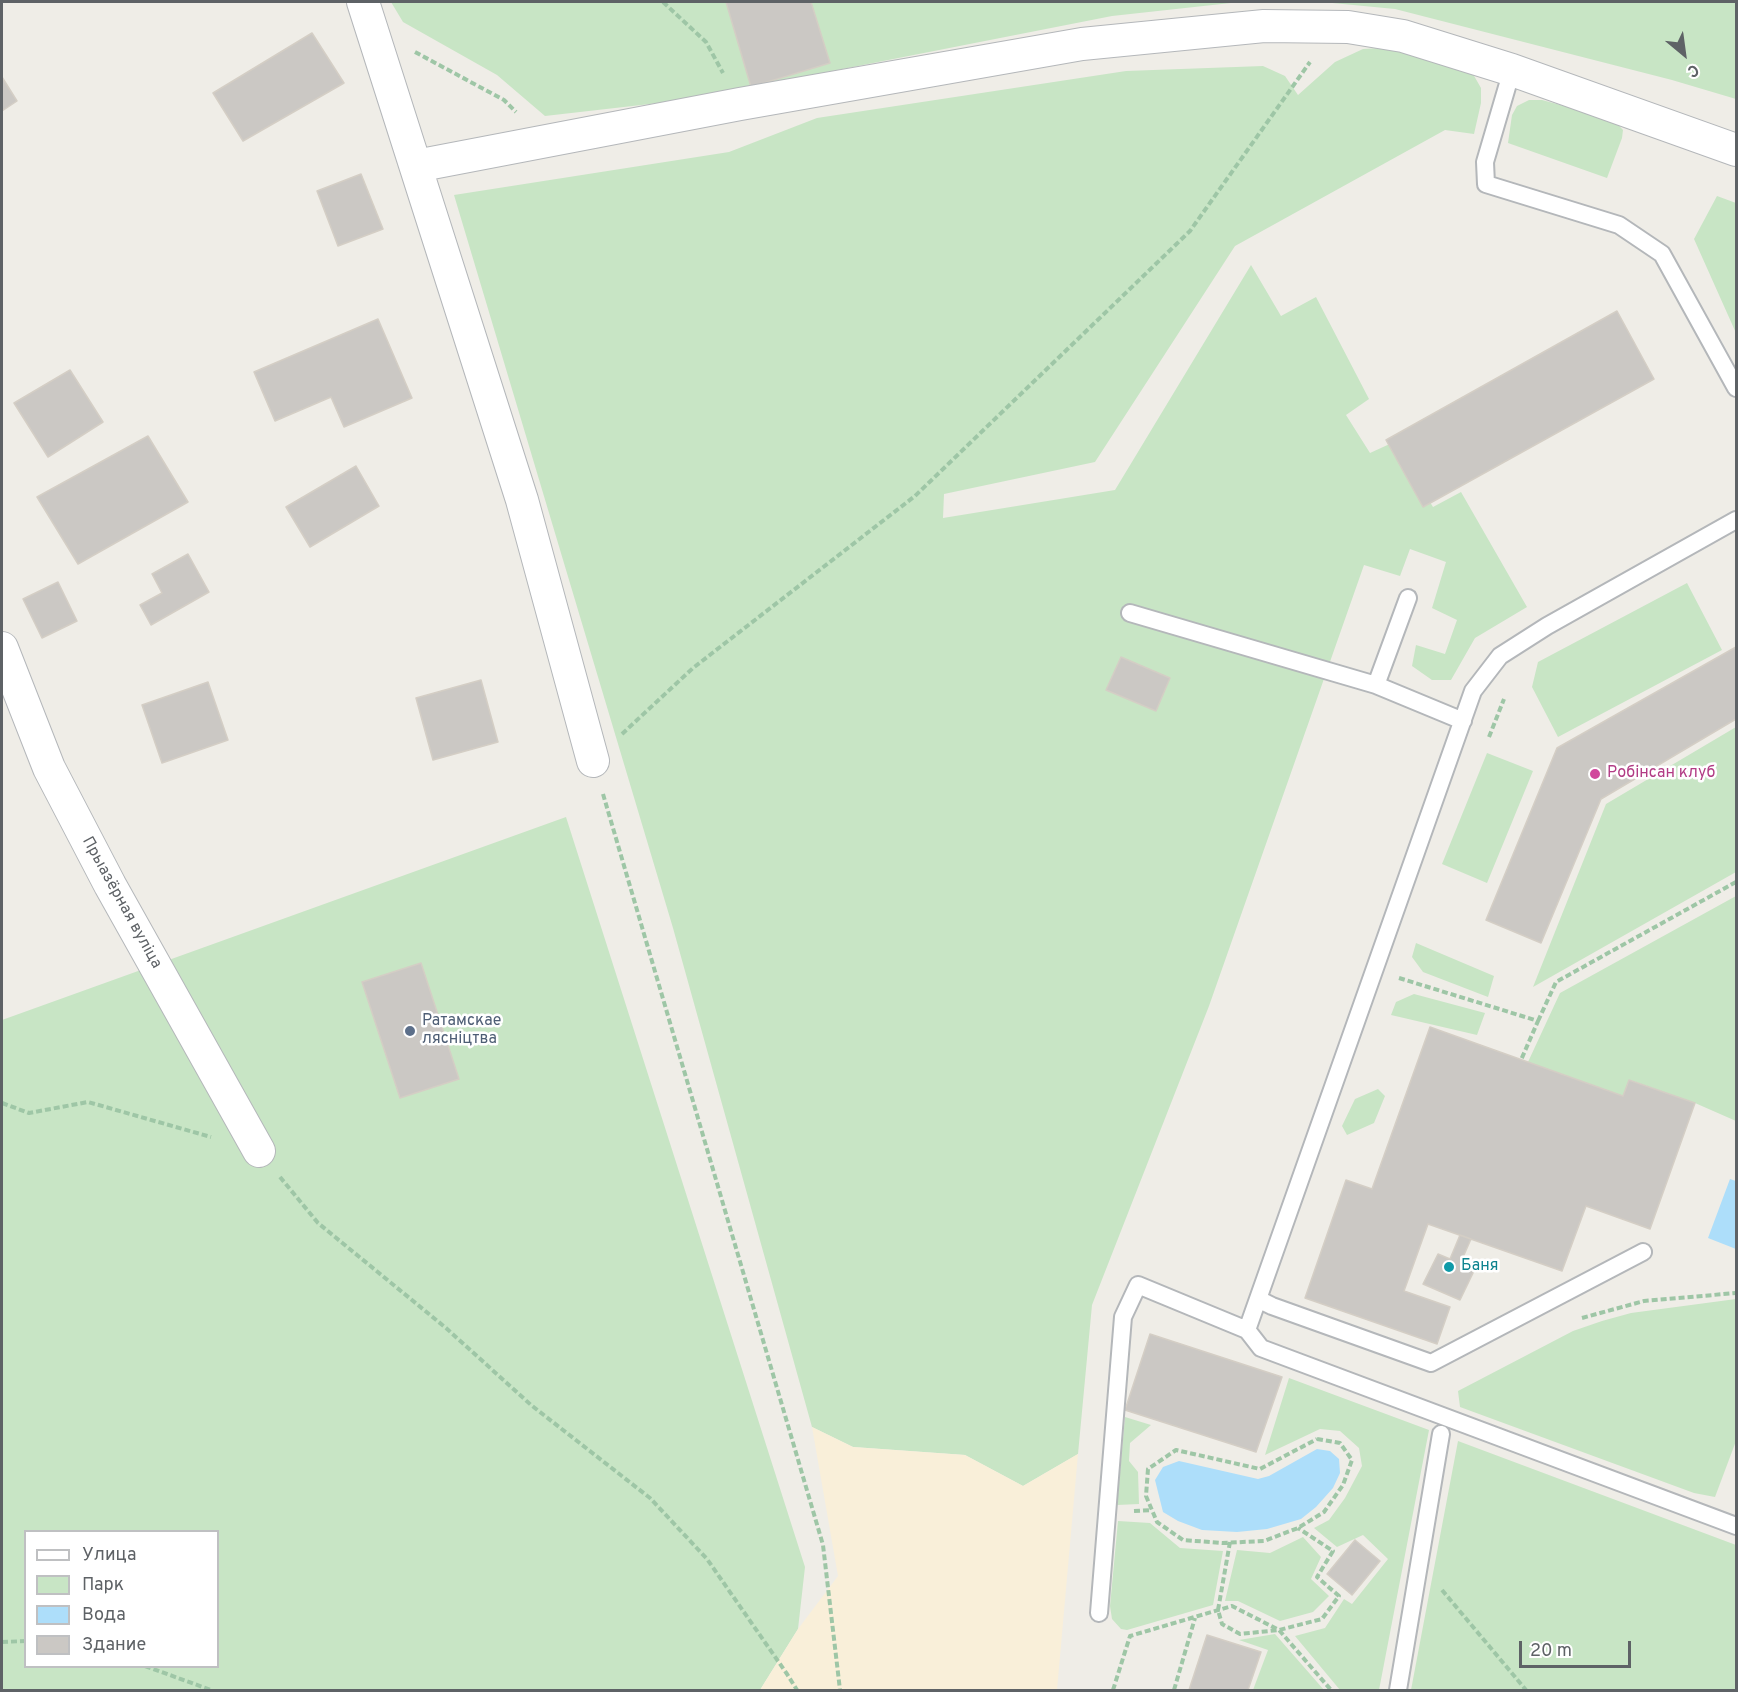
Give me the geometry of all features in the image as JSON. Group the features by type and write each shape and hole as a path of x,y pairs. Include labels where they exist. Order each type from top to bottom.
{"street":[{"path":"367,14 522,500 593,761"},
{"path":"416,166 740,104 1082,44 1264,26 1348,27 1403,36 1512,70 1737,150"},
{"name":"Прыазёрная вуліца","path":"2,648 49,768 110,885 259,1151"}],"lane":[{"path":"1512,70 1485,162 1486,184 1618,225 1662,254 1737,388"},
{"path":"1247,1330 1473,691 1500,656 1547,626 1737,520"},
{"path":"1376,685 1408,598"},
{"path":"1130,613 1376,685 1463,721"},
{"path":"1258,1299 1431,1363 1643,1252"},
{"path":"1099,1613 1123,1317 1138,1285 1247,1330 1261,1348 1737,1526"},
{"path":"1398,1690 1441,1434"}],"path":[{"path":"663,2 706,42 740,104"},
{"path":"367,14 504,100 544,141"},
{"path":"840,1690 823,1545 593,761 693,668 915,496 1190,231 1310,63 1348,27"},
{"path":"1486,745 1508,689"},
{"path":"1521,1060 1556,982 1737,882"},
{"path":"1394,977 1538,1021"},
{"path":"2,1103 29,1113 88,1102 259,1151 318,1223 446,1328 531,1405 650,1498 707,1559 797,1690"},
{"path":"1578,1319 1644,1302 1737,1293"},
{"path":"1317,1439 1340,1443 1352,1460 1343,1485 1324,1512 1298,1528 1264,1541 1230,1542 1184,1540 1157,1522 1146,1496 1148,1469 1176,1450 1260,1469 1317,1439"},
{"path":"1230,1542 1218,1610 1222,1624 1240,1634 1279,1630 1322,1619 1339,1596 1317,1577 1333,1551 1298,1528"},
{"path":"1420,1563 1526,1690"},
{"path":"1113,1690 1130,1636 1232,1606 1279,1630 1331,1690"},
{"path":"1174,1690 1195,1617"},
{"path":"2,1642 24,1641"},
{"path":"150,1668 211,1690"}],"green space":[{"path":"391,2 1240,2 1112,16 685,100 545,116 497,75 403,22"},
{"path":"1322,2 1736,2 1736,99 1672,80 1395,9"},
{"path":"1396,47 1473,74 1481,88 1481,103 1474,134 1445,130 1235,246 1095,462 944,494 943,518 1115,490 1251,265 1281,316 1316,297 1369,399 1346,415 1370,453 1394,442 1433,507 1461,492 1527,607 1475,638 1451,680 1432,680 1412,666 1416,645 1445,654 1457,620 1432,608 1446,562 1410,549 1400,576 1364,565 1209,1006 1092,1305 1078,1454 1023,1486 965,1455 853,1447 812,1427 673,928 454,195 729,152 817,118 1126,71 1263,66 1285,76 1298,95 1335,62 1363,49"},
{"path":"1529,100 1542,100 1613,119 1623,130 1607,178 1508,143 1512,115 1517,106"},
{"path":"1717,196 1736,203 1736,333 1694,239"},
{"path":"1687,583 1722,650 1558,737 1532,687 1538,662"},
{"path":"1736,727 1736,872 1533,987 1606,804"},
{"path":"1487,753 1533,771 1487,883 1442,864"},
{"path":"566,817 805,1567 798,1629 760,1690 2,1690 2,1020"},
{"path":"1736,896 1736,1121 1695,1103 1630,1080 1623,1096 1528,1062 1560,993"},
{"path":"1416,943 1494,976 1488,997 1423,972 1412,957"},
{"path":"1414,994 1485,1013 1477,1035 1391,1015 1396,1002"},
{"path":"1378,1089 1385,1096 1374,1123 1347,1135 1342,1126 1355,1099"},
{"path":"1736,1299 1736,1441 1715,1497 1694,1493 1460,1407 1458,1391 1573,1331 1631,1313"},
{"path":"1289,1378 1429,1430 1379,1690 1340,1690 1295,1636 1325,1628 1344,1599 1352,1604 1388,1559 1363,1535 1337,1547 1314,1528 1329,1520 1345,1498 1362,1466 1359,1448 1340,1431 1320,1429 1265,1455"},
{"path":"1125,1417 1151,1425 1130,1443 1129,1461 1138,1472 1139,1504 1117,1505"},
{"path":"1458,1441 1736,1545 1736,1690 1411,1690"},
{"path":"1118,1521 1150,1523 1180,1548 1223,1551 1213,1605 1127,1630 1121,1629 1112,1619 1110,1606"},
{"path":"1303,1537 1321,1557 1311,1579 1329,1596 1313,1612 1280,1621 1238,1601 1225,1601 1237,1550 1270,1553"},
{"path":"1275,1634 1324,1690 1253,1690 1268,1650 1239,1640"}],"sand":[{"path":"812,1427 853,1447 965,1455 1023,1486 1078,1454 1057,1690 760,1690 798,1629 838,1576"}],"water":[{"path":"1730,1179 1736,1181 1736,1249 1708,1238"},
{"path":"1317,1449 1330,1451 1339,1459 1340,1473 1333,1488 1316,1507 1301,1519 1267,1529 1237,1532 1202,1530 1178,1521 1163,1512 1155,1480 1163,1467 1179,1461 1258,1479 1269,1476"}],"building":[{"path":"726,2 811,2 830,63 751,87"},
{"path":"312,33 344,83 243,141 213,93"},
{"path":"2,77 17,101 2,111"},
{"path":"361,174 383,229 338,246 317,191"},
{"path":"1617,311 1654,379 1423,507 1386,440"},
{"path":"378,319 412,398 344,427 331,397 275,421 254,372"},
{"path":"70,370 103,422 48,457 14,403"},
{"path":"148,436 188,502 78,564 37,497"},
{"path":"356,466 379,506 310,547 286,507"},
{"path":"188,554 209,592 151,625 140,605 162,593 152,574"},
{"path":"58,582 77,621 42,638 23,599"},
{"name":"Робінсан клуб","path":"1736,647 1736,719 1601,799 1541,943 1486,920 1557,748"},
{"path":"1121,657 1170,678 1156,711 1106,690"},
{"path":"481,680 498,742 433,760 416,698"},
{"path":"208,682 228,740 162,763 142,705"},
{"name":"Ратамскае лясніцтва","path":"421,963 459,1079 400,1098 362,982"},
{"path":"1430,1027 1623,1096 1629,1080 1695,1103 1650,1229 1586,1206 1562,1271 1428,1224 1404,1291 1450,1307 1437,1344 1305,1298 1346,1180 1372,1189"},
{"name":"Баня","path":"1460,1235 1471,1239 1460,1264 1474,1271 1460,1300 1423,1284 1438,1254 1450,1259"},
{"path":"1150,1334 1282,1377 1256,1452 1125,1410"},
{"path":"1355,1540 1380,1561 1352,1595 1327,1574"},
{"path":"1207,1635 1261,1652 1248,1690 1189,1690"}],"place":[{"name":"Робінсан клуб","path":"1595,774"},
{"name":"Ратамскае лясніцтва","path":"410,1031"},
{"name":"Баня","path":"1449,1267"}]}
